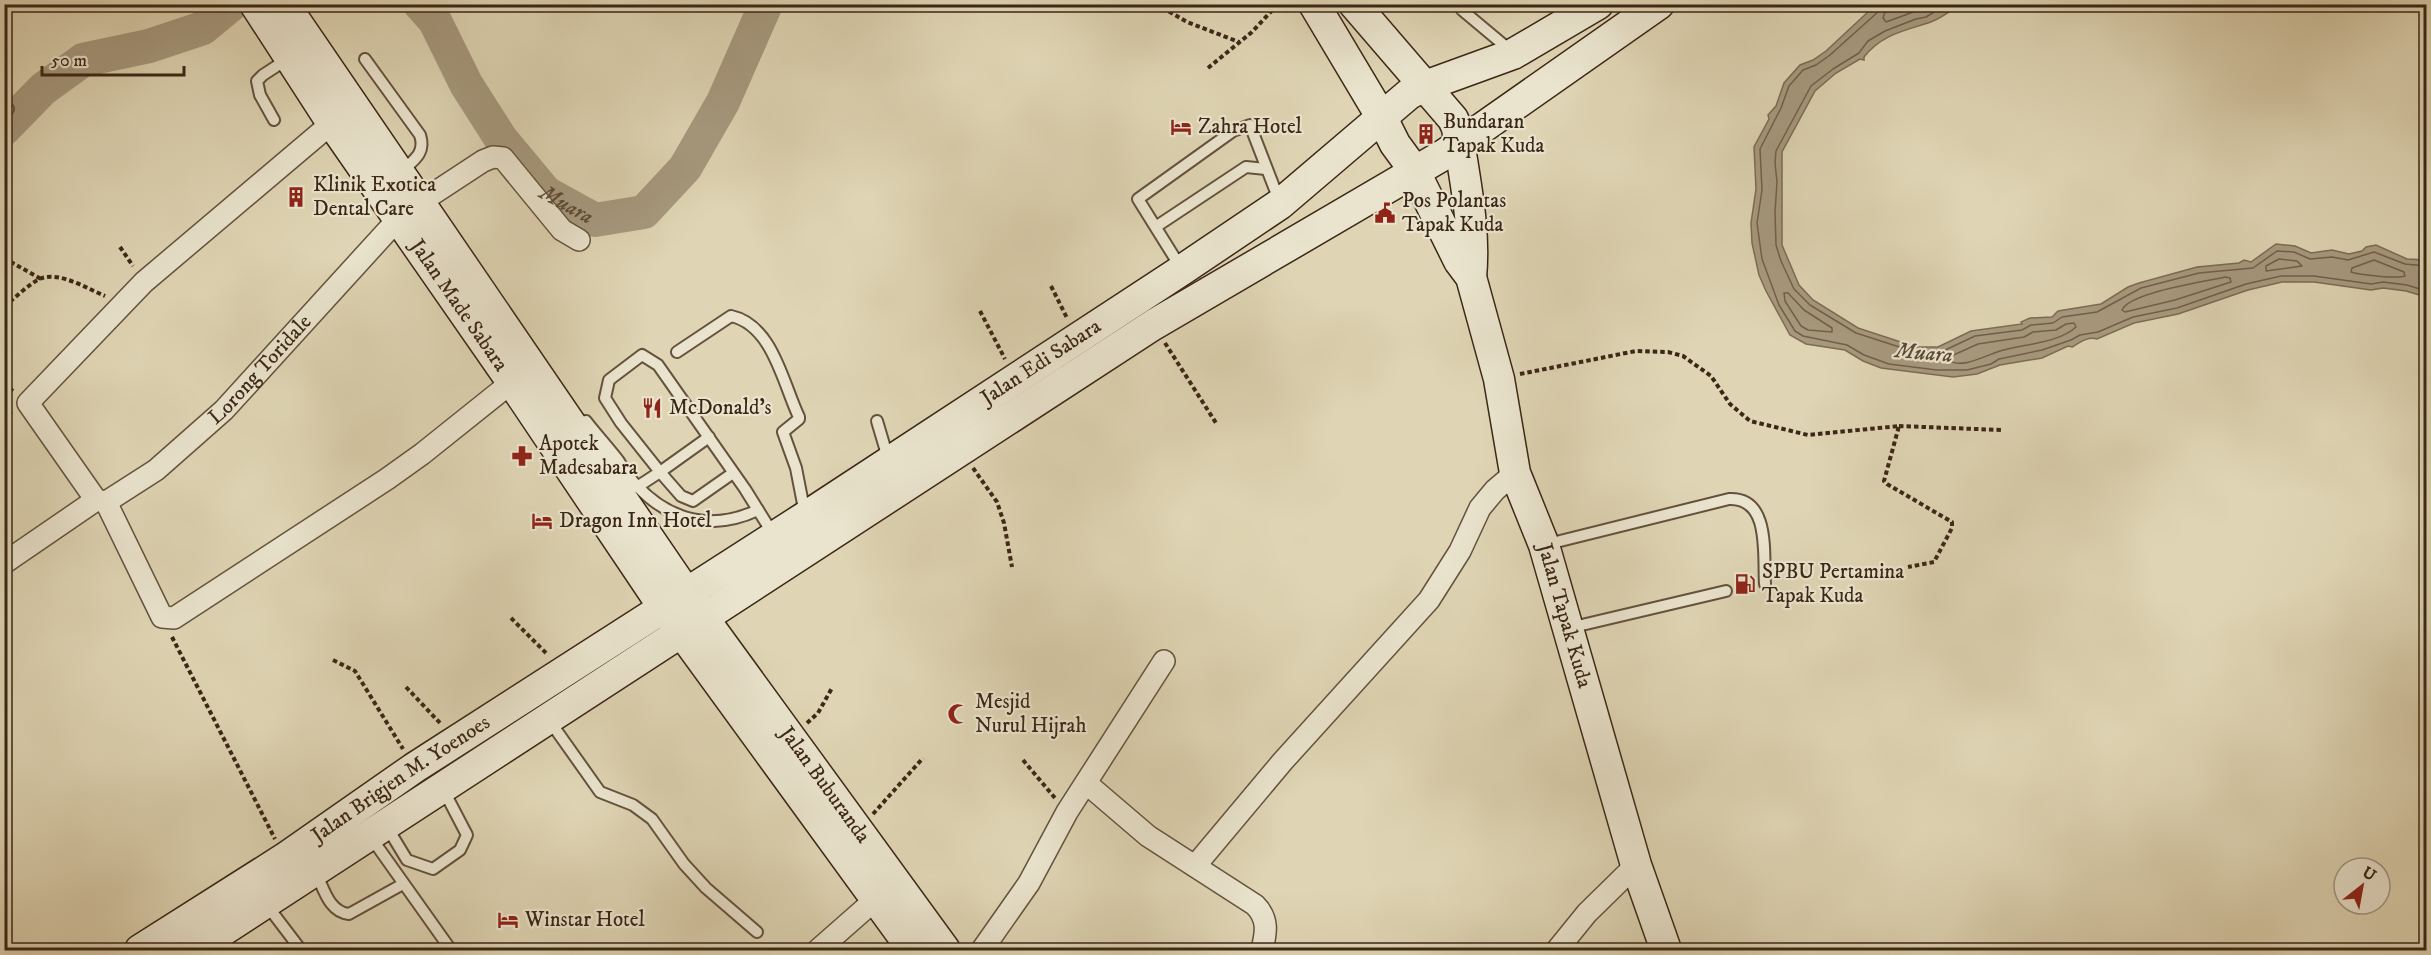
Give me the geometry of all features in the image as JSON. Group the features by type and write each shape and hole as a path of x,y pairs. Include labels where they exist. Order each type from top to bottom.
{"main road":[{"name":"Jalan Made Sabara","path":"255,4 287,32 399,173 409,211 512,382 676,600"},
{"path":"1314,4 1383,118 1395,144 1402,177"},
{"name":"Jalan Tapak Kuda","path":"1354,4 1453,119 1459,142 1473,257 1471,277"},
{"name":"Jalan Edi Sabara","path":"676,600 1280,204 1383,118 1396,103 1425,86 1513,54 1598,4"},
{"name":"Jalan Edi Sabara","path":"694,626 1153,325 1402,177 1445,154 1659,4"},
{"name":"Jalan Made Sabara","path":"287,32 332,123 409,211 558,404 676,600"},
{"path":"1359,137 1373,147 1386,165 1402,177"},
{"name":"Jalan Tapak Kuda","path":"1402,177 1471,277 1499,380 1515,473 1544,545 1636,865 1666,951"},
{"path":"676,600 694,626"},
{"name":"Jalan Brigjen M. Yoenoes","path":"140,951 285,858 414,768 676,600"},
{"name":"Jalan Brigjen M. Yoenoes","path":"193,951 316,872 442,786 694,626"},
{"name":"Jalan Buburanda","path":"694,626 790,736 945,951"},
{"name":"Jalan Buburanda","path":"694,626 913,951"}],"street":[{"path":"332,123 169,259 122,303 63,369 28,403 101,501 162,616 174,618 387,479 512,382"},
{"name":"Lorong Toridale","path":"4,563 101,501 156,471 224,410 409,211 483,161 493,157 503,159 562,230 579,240"},
{"path":"1195,866 1283,761 1429,600 1448,575 1480,508 1495,490 1515,473"},
{"path":"982,951 1033,877 1067,812 1164,661"},
{"path":"1086,783 1148,836 1255,905 1263,913 1265,932 1262,951"},
{"path":"1557,951 1587,913 1636,865"},
{"path":"819,951 876,899"}],"lane":[{"path":"1462,10 1513,54"},
{"path":"274,120 260,95 257,81 287,32"},
{"path":"365,58 420,135 422,143 419,155 399,173"},
{"path":"1182,270 1157,226 1138,199 1233,131 1250,125 1280,204"},
{"path":"1157,226 1246,167 1266,169"},
{"path":"677,352 732,316 742,318 753,326 775,355 799,417 783,432 796,468 805,517"},
{"path":"733,473 693,501 681,496 621,423 605,398 609,380 642,355 658,365 709,437 758,510 774,537"},
{"path":"558,404 585,420 638,487 662,507 689,520 712,523 739,519 758,510"},
{"path":"877,421 888,462"},
{"path":"638,487 709,437"},
{"path":"1544,545 1739,498 1753,506 1761,519 1765,584"},
{"path":"1569,628 1726,591"},
{"path":"548,720 600,792 633,806 652,819 684,864 706,888 757,932"},
{"path":"378,830 407,860 433,869 460,850 467,835 442,786"},
{"path":"378,830 403,884 451,951"},
{"path":"316,872 333,907 344,914 349,914 403,884"},
{"path":"265,904 301,951"}],"path":[{"path":"1156,4 1187,22 1240,42"},
{"path":"1208,68 1240,42 1278,4"},
{"path":"4,258 41,279 60,278 122,303"},
{"path":"4,306 41,279"},
{"path":"1051,286 1077,338"},
{"path":"980,311 1015,378"},
{"path":"1153,325 1216,423"},
{"path":"1499,380 1636,351 1668,352 1683,356 1711,376 1730,404 1750,421 1808,435 1899,426 2001,430"},
{"path":"1899,426 1884,481 1952,522 1952,528 1934,562 1908,567"},
{"path":"960,451 997,502 1012,567"},
{"path":"162,616 285,858"},
{"path":"511,618 563,672"},
{"path":"333,660 355,671 414,768"},
{"path":"406,687 457,741"},
{"path":"790,736 818,713 832,688"},
{"path":"858,829 923,758"},
{"path":"1023,760 1067,812"}],"water":[{"name":"Muara","path":"1879,5 1961,5 1933,21 1901,31 1885,39 1864,57 1864,60 1860,59 1836,73 1815,91 1782,152 1782,245 1799,285 1813,300 1858,328 1916,347 1938,347 1971,331 2022,324 2021,322 2030,318 2052,317 2058,311 2101,304 2128,287 2197,267 2239,263 2244,260 2251,262 2276,244 2295,246 2311,253 2332,250 2349,254 2376,245 2407,259 2426,260 2426,297 2383,288 2371,290 2314,282 2282,282 2248,290 2178,314 2134,323 2097,339 2087,339 2072,347 2068,346 2042,358 2000,365 1977,374 1953,377 1881,368 1845,350 1806,344 1790,335 1759,275 1752,243 1751,223 1756,189 1754,147 1769,119 1768,115 1776,106 1784,83 1800,65 1826,51 1870,10"}],"waterway":[{"name":"Muara","path":"4,129 43,89 83,60 149,46 203,28 232,4"},
{"name":"Muara","path":"420,4 435,21 466,84 501,139 546,193 595,220 644,212 685,168 723,102 766,4"}],"place":[{"name":"Zahra Hotel","path":"1181,127"},
{"name":"Bundaran Tapak Kuda","path":"1426,134"},
{"name":"Klinik Exotica Dental Care","path":"296,197"},
{"name":"Pos Polantas Tapak Kuda","path":"1385,213"},
{"name":"McDonald's","path":"652,408"},
{"name":"Apotek Madesabara","path":"522,456"},
{"name":"Dragon Inn Hotel","path":"542,521"},
{"name":"SPBU Pertamina Tapak Kuda","path":"1745,584"},
{"name":"Mesjid Nurul Hijrah","path":"958,714"},
{"name":"Winstar Hotel","path":"508,920"}]}
